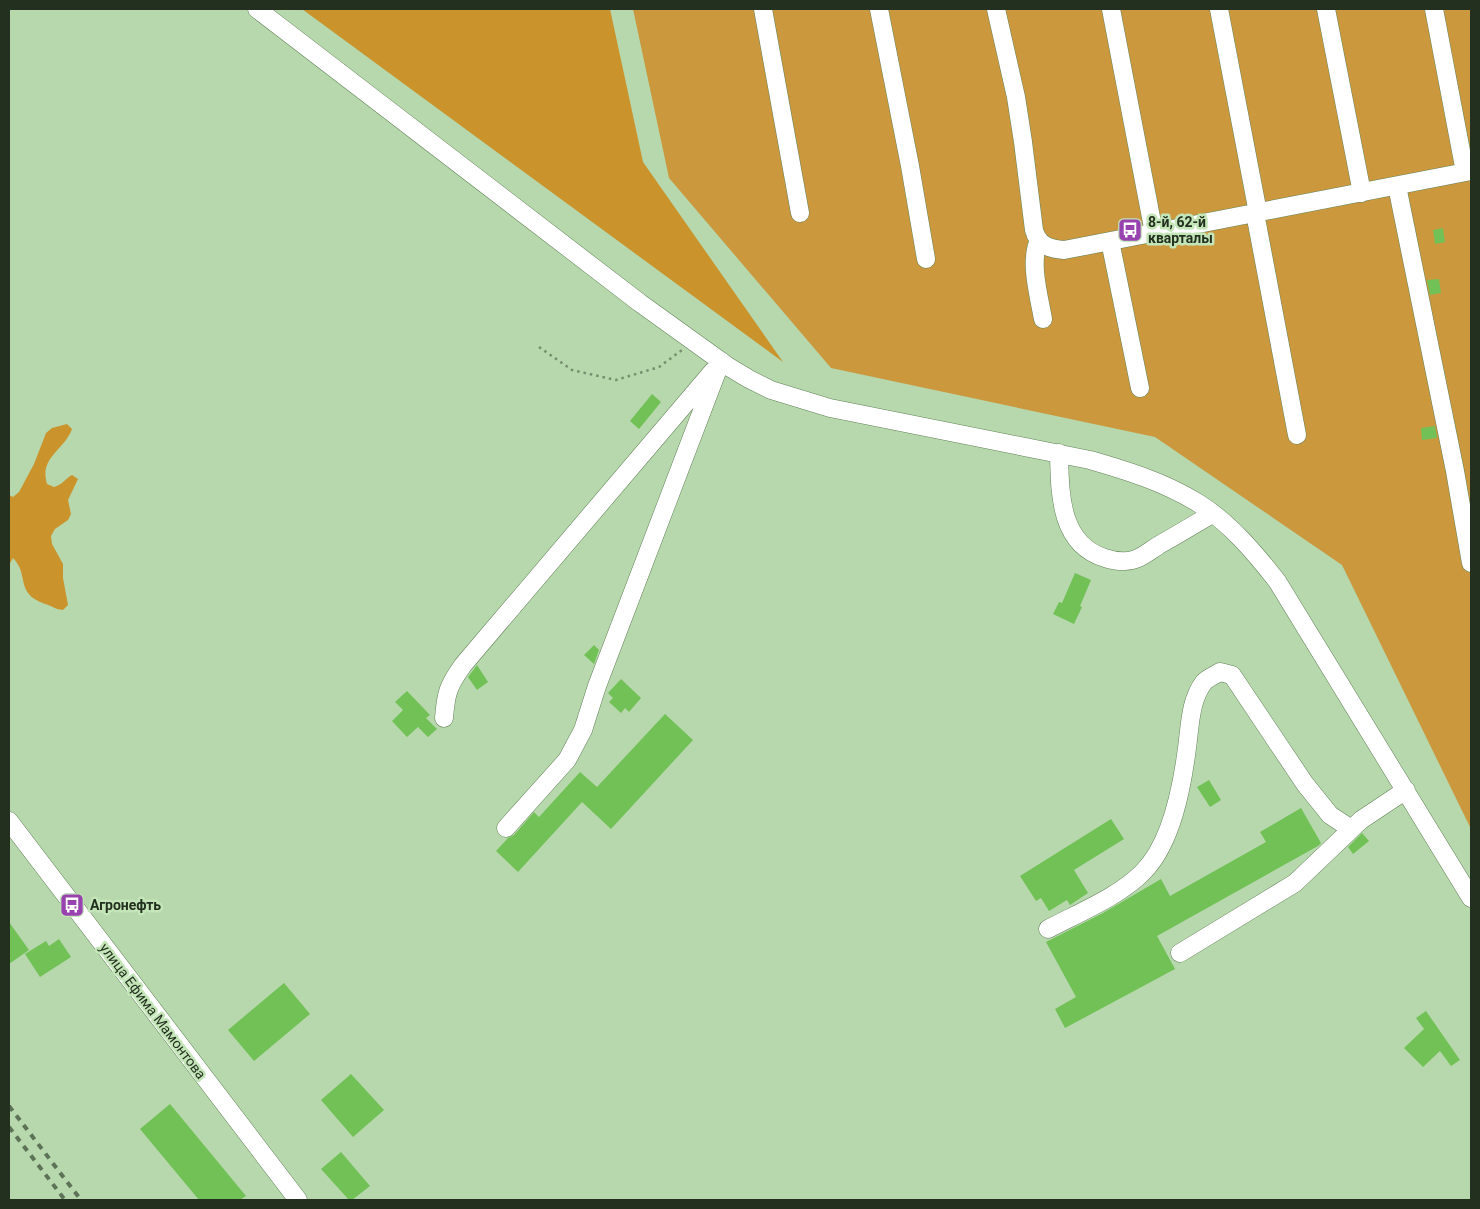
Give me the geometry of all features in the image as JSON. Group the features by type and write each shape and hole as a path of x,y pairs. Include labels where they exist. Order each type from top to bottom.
{"street":[{"path":"257,9 640,303 693,342 749,379 771,390 807,402 858,414 1059,453 1128,471 1158,482 1199,504 1241,540 1262,561 1277,581 1471,898"},
{"path":"763,9 800,213"},
{"path":"879,9 926,259"},
{"path":"996,9 1016,97 1034,230 1039,240 1052,249 1064,250 1468,172 1434,9"},
{"path":"1111,9 1154,233"},
{"path":"1219,9 1297,435"},
{"path":"1326,9 1362,193"},
{"path":"1397,186 1455,471 1471,563"},
{"path":"1039,240 1036,247 1035,266 1043,319"},
{"path":"1110,241 1140,388"},
{"path":"444,718 445,698 449,684 463,665 721,361"},
{"path":"506,828 566,760 583,730 597,686 721,361"},
{"path":"1059,453 1061,498 1069,528 1079,540 1099,556 1119,561 1136,559 1212,514"},
{"path":"1048,929 1123,888 1143,872 1155,857 1173,817 1187,749 1190,718 1196,695 1205,681 1220,672 1232,675 1305,784 1330,815 1351,829"},
{"path":"1180,952 1295,883 1361,820 1406,790"},
{"name":"улица Ефима Мамонтова","path":"9,821 298,1200"}],"path":[{"path":"540,348 572,370 616,380 659,367 693,342"}],"shaded area":[{"path":"302,9 610,9 643,162 783,362"},
{"path":"633,9 1471,9 1471,829 1342,565 1155,437 831,368 669,178"},
{"path":"67,424 72,429 49,461 45,475 47,484 54,487 72,475 78,479 68,500 71,514 68,520 55,529 51,536 52,544 63,564 63,578 68,605 63,610 35,600 29,595 18,564 13,558 9,565 9,495 13,497 19,492 34,464 46,433 52,428"}],"building":[{"path":"1443,228 1445,242 1435,244 1433,230"},
{"path":"1439,279 1441,293 1430,295 1427,280"},
{"path":"652,394 661,402 639,429 630,421"},
{"path":"1435,426 1437,438 1422,440 1421,428"},
{"path":"1075,573 1091,580 1074,624 1053,614 1059,602 1062,603"},
{"path":"594,645 599,650 594,664 584,655"},
{"path":"477,665 488,682 477,690 468,677"},
{"path":"621,679 641,698 629,712 625,708 621,713 609,702 613,698 608,693"},
{"path":"407,691 430,715 426,718 437,729 428,737 418,727 407,737 392,721 403,710 395,702"},
{"path":"665,714 693,740 611,829 582,802 518,872 496,851 508,838 514,835 534,812 539,817 580,772 597,787"},
{"path":"1209,780 1221,800 1210,807 1197,787"},
{"path":"1301,808 1321,843 1318,846 1157,936 1175,969 1065,1028 1055,1009 1076,997 1046,942 1103,913 1161,879 1170,896 1266,842 1260,832"},
{"path":"1111,819 1124,839 1074,870 1088,893 1070,905 1067,900 1049,911 1041,898 1036,901 1020,876"},
{"path":"1362,833 1369,841 1353,854 1348,847"},
{"path":"9,922 29,950 9,964"},
{"path":"59,939 71,957 40,977 25,954 46,941 49,946"},
{"path":"284,983 310,1014 254,1061 228,1030"},
{"path":"1426,1011 1460,1060 1451,1066 1440,1051 1423,1067 1404,1048 1424,1029 1416,1018"},
{"path":"351,1074 384,1110 353,1137 321,1100"},
{"path":"170,1104 246,1196 240,1200 199,1200 140,1129"},
{"path":"341,1152 370,1186 352,1200 349,1200 321,1169"}],"railway":[{"path":"9,1106 81,1200"},
{"path":"9,1127 65,1200"}],"place":[{"name":"8-й, 62-й кварталы","path":"1130,230"},
{"name":"Агронефть","path":"72,905"}]}
